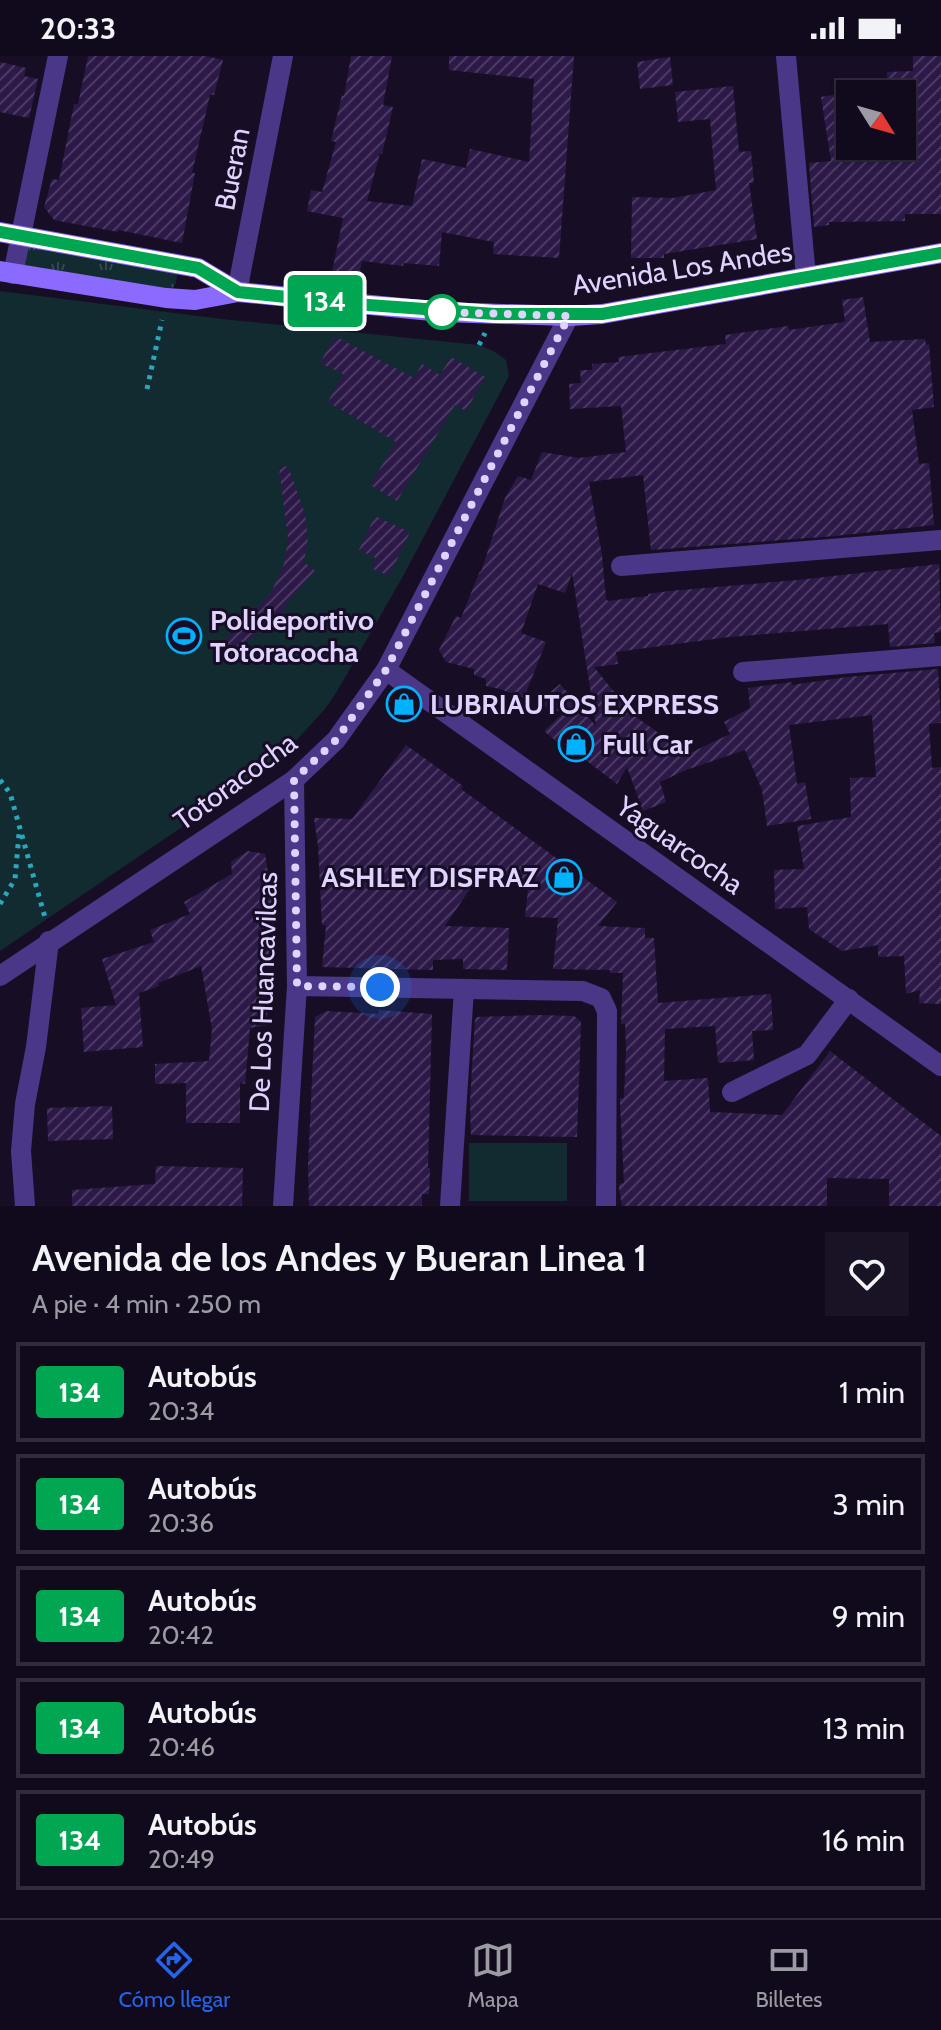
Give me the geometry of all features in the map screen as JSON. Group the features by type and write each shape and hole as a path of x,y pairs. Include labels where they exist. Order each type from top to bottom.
{"main road":[{"name":"Avenida Los Andes","path":"0,232 198,268 238,292"},
{"name":"Avenida Los Andes","path":"6,272 166,298 195,300 238,292 442,312 569,316 602,314 941,253"}],"street":[{"path":"6,272 22,236 58,56"},
{"name":"Bueran","path":"238,292 283,56"},
{"path":"786,56 806,277"},
{"name":"Totoracocha","path":"0,976 294,780 336,740 386,670 569,316"},
{"path":"621,566 941,540"},
{"path":"743,672 941,656"},
{"name":"Yaguarcocha","path":"386,670 941,1066"},
{"name":"De Los Huancavilcas","path":"283,1206 297,986 294,780"},
{"path":"25,1206 21,1151 25,1104 36,1047 49,941"},
{"path":"297,986 583,991 601,998 607,1011 606,1206"},
{"path":"450,1206 464,989"},
{"path":"732,1092 807,1055 849,999"}],"path":[{"path":"147,389 166,298"},
{"path":"0,780 10,793 49,941"},
{"path":"0,904 15,879 19,829"}],"green space":[{"path":"29,243 177,274 176,282 168,292 23,268"},
{"name":"Polideportivo Totoracocha","path":"0,291 222,319 479,345 506,360 509,376 402,578 325,709 280,758 0,951"},
{"path":"469,1143 567,1143 567,1201 469,1201"}],"building":[{"path":"88,56 206,56 223,60 214,95 210,95 192,173 195,173 182,243 54,220 44,207 52,179 59,180 74,104 78,104"},
{"path":"351,56 392,56 383,105 393,107 367,201 412,206 422,159 466,168 470,149 529,162 534,79 449,70 449,56 574,56 559,258 493,254 494,242 442,232 439,266 362,261 358,282 331,277 343,218 307,211 311,190 322,192 336,142 331,141"},
{"path":"913,56 941,56 941,214 905,214 905,221 829,222 829,225 814,227 809,163 831,161 821,97 836,94 836,160 916,160 916,80 887,80 887,72 913,71"},
{"path":"670,57 673,85 640,89 637,62"},
{"path":"0,62 26,68 24,76 38,79 29,118 0,112"},
{"path":"733,86 739,152 751,151 754,183 749,183 757,239 664,254 664,258 631,258 632,197 674,198 716,190 710,119 678,122 675,92"},
{"path":"863,297 870,342 925,339 926,345 929,344 934,407 912,410 919,464 929,463 934,525 651,550 643,475 589,482 606,599 939,564 941,632 934,633 935,643 890,647 888,624 729,637 616,652 618,664 594,667 632,714 688,754 730,734 724,722 750,708 748,688 938,669 941,723 929,724 932,768 941,767 941,1004 919,1003 920,990 906,994 904,956 878,957 878,945 842,951 809,929 807,907 775,909 774,870 804,869 797,826 851,817 850,778 876,777 872,715 789,725 797,784 805,782 811,819 767,826 762,790 745,750 660,782 666,802 643,811 627,767 617,784 579,755 576,758 544,731 563,713 537,703 560,684 596,726 572,573 565,593 538,584 521,633 546,642 524,698 486,686 486,679 474,675 474,669 446,662 439,650 456,616 461,618 481,572 505,498 518,476 531,480 542,452 579,458 626,452 621,406 570,409 569,384 581,383 580,370 592,370 592,364 619,362 618,357 726,344 725,335 845,322 842,300"},
{"path":"335,336 414,378 422,364 440,375 451,357 485,377 466,411 455,405 397,501 370,485 396,442 328,402 343,374 320,363"},
{"path":"288,466 305,514 308,539 304,562 315,571 287,603 276,627 268,624 230,656 220,645 271,593 284,564 288,539 279,468"},
{"path":"375,516 410,532 389,576 371,568 376,558 359,550"},
{"path":"406,745 463,786 461,789 617,902 598,926 645,928 645,938 654,938 658,1003 771,994 773,1030 752,1031 754,1060 718,1063 715,1026 665,1029 664,1081 708,1078 710,1112 782,1115 830,1051 941,1136 941,1206 889,1206 889,1179 827,1178 827,1206 622,1206 619,1188 619,1184 624,1183 620,1098 624,1098 626,1049 625,1024 621,1024 623,973 553,969 558,918 525,917 528,890 495,867 490,873 484,868 445,926 509,928 507,970 463,969 463,959 433,960 433,970 322,967 326,925 322,925 314,818 352,819"},
{"path":"248,851 265,854 274,911 273,967 265,968 268,1025 250,1028 245,1084 240,1083 240,1123 186,1123 186,1083 155,1084 155,1064 209,1061 212,1029 201,966 139,993 143,1047 84,1052 81,1008 116,1005 102,959 154,942 150,930 190,914 184,902 232,874 231,862"},
{"path":"379,1010 432,1014 429,1194 422,1194 422,1206 309,1206 315,1017 327,1011 378,1014"},
{"path":"574,1016 581,1022 577,1137 471,1135 475,1020 477,1017"},
{"path":"112,1106 113,1139 48,1141 47,1108"},
{"path":"156,1166 243,1168 242,1206 72,1206 72,1190 155,1184"}],"bus line":[{"name":"134","path":"0,232 198,268 238,292 442,312 569,316 602,314 941,253"}],"place":[{"name":"Polideportivo Totoracocha","path":"184,636"},
{"name":"LUBRIAUTOS EXPRESS","path":"404,704"},
{"name":"Full Car","path":"576,744"},
{"name":"ASHLEY DISFRAZ","path":"564,877"}],"route":[{"path":"380,987 297,986 294,780 336,740 386,670 569,316 442,312"}]}
